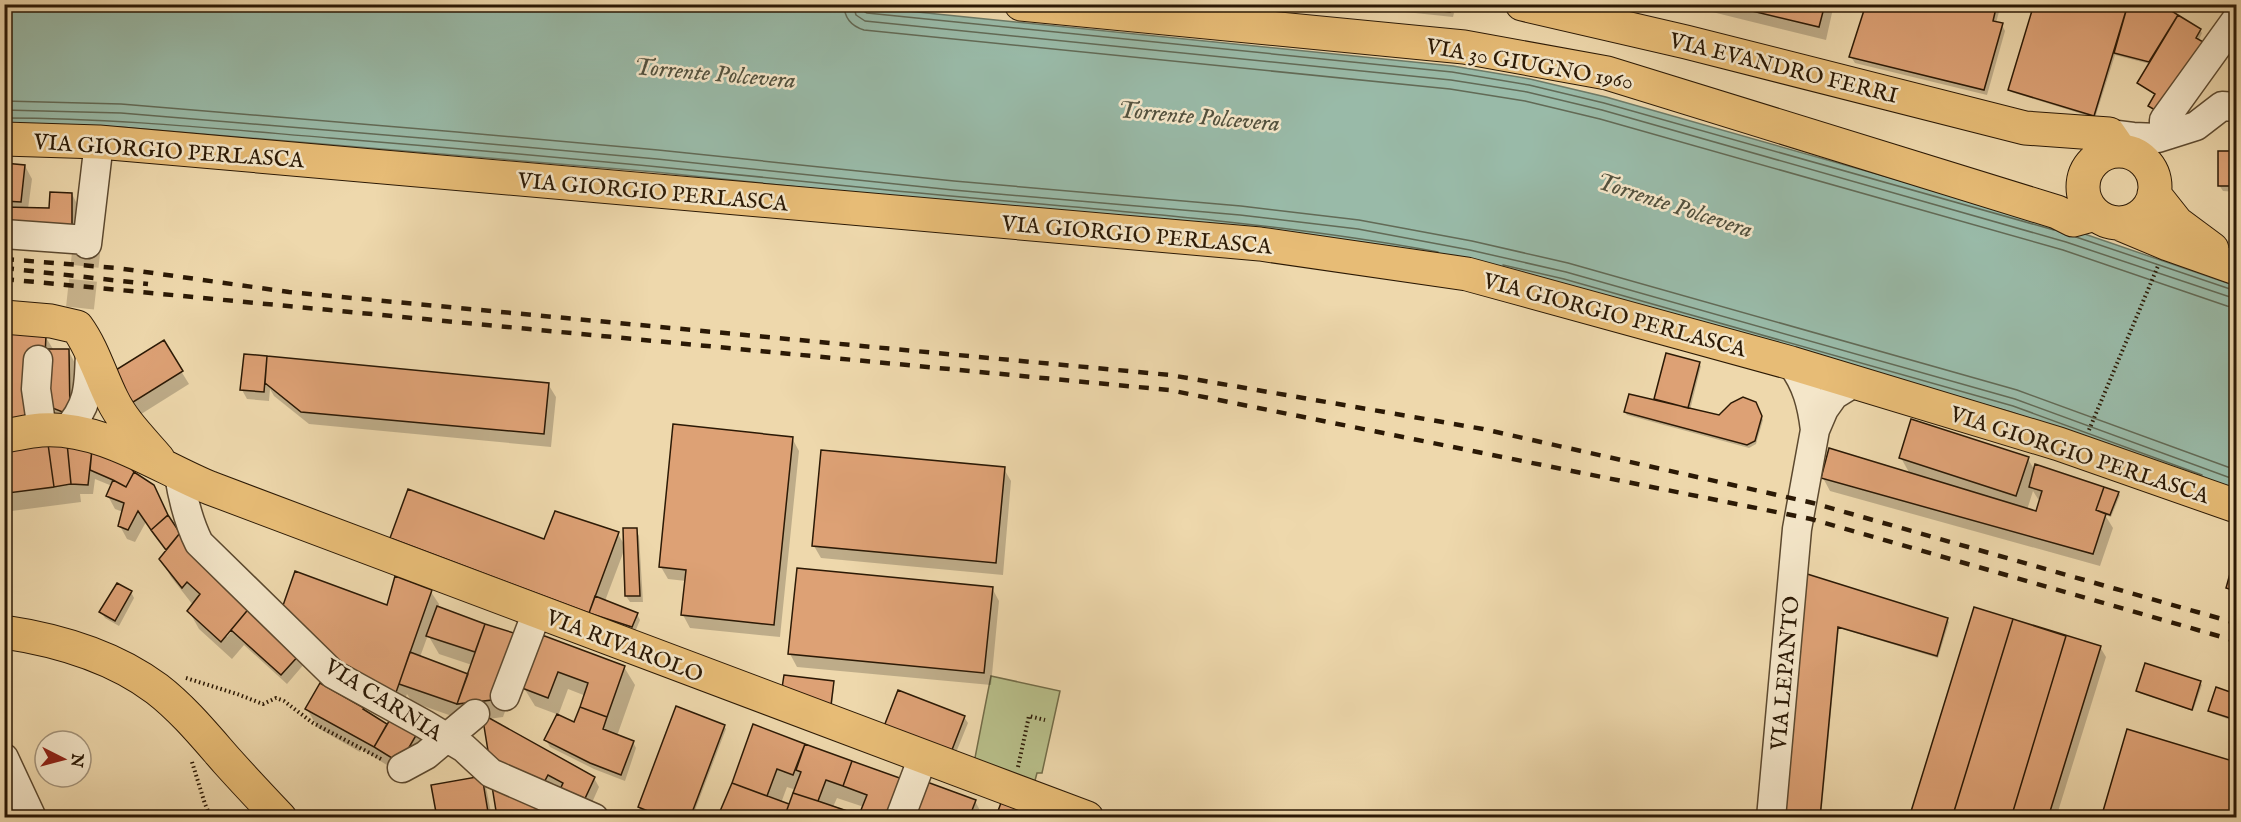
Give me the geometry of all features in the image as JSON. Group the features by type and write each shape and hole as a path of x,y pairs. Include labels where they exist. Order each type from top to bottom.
{"main road":[{"name":"VIA 30 GIUGNO 1960","path":"1021,4 1464,47 1607,73 2057,212 2096,198"},
{"name":"VIA EVANDRO FERRI","path":"1522,4 1686,42 2025,128 2139,143"},
{"path":"2047,130 2096,198 2130,221 2150,206 2154,194 2155,181 2139,143 2108,152 2097,158 2096,198"},
{"name":"VIA GIORGIO PERLASCA","path":"4,139 99,142 1260,244 1467,274 1855,382 2060,444 2236,506"},
{"path":"2154,194 2177,223 2236,267"},
{"path":"2096,198 2168,243 2236,267"},
{"path":"4,317 51,321 87,340"},
{"name":"VIA RIVAROLO","path":"87,340 124,420 172,471"},
{"path":"4,436 54,431"},
{"name":"VIA RIVAROLO","path":"54,431 94,437 172,471 537,612 923,757 1051,811 1087,818"},
{"path":"4,632 28,635 75,647 117,665 156,688 189,717 279,818"}],"street":[{"path":"2139,143 2164,120 2236,20"},
{"path":"2139,143 2196,126 2232,103"},
{"path":"4,234 87,242 99,142"},
{"path":"38,360 36,388 54,431 78,419 86,401 89,383 87,340"},
{"path":"1791,363 1807,389 1812,405 1815,430"},
{"path":"1815,430 1824,409 1834,395 1855,382"},
{"name":"VIA LEPANTO","path":"1771,818 1797,529 1815,430"},
{"name":"VIA CARNIA","path":"172,471 199,543 333,674 464,748 491,773 594,818"},
{"path":"505,696 537,612"},
{"path":"402,768 426,755 475,714"},
{"path":"900,818 923,757"},
{"path":"4,758 32,818"}],"path":[{"path":"2088,432 2158,267"},
{"path":"182,677 216,689 237,693 263,704 276,698 284,700 313,723 402,768"},
{"path":"1012,770 1018,766 1032,710"},
{"path":"1030,717 1045,720"}],"green space":[{"path":"991,676 1060,691 1042,773 1037,773 1033,788 973,768"}],"water":[{"name":"Torrente Polcevera","path":"5,4 838,4 1453,66 1530,79 1606,97 2070,229 2236,286 2236,494 2011,412 1563,285 952,203 655,172 120,127 5,123"}],"building":[{"path":"1380,4 1450,4 1452,6 1450,12"},
{"path":"1723,4 1825,4 1819,27"},
{"path":"1866,4 1997,4 1993,21 2003,23 1984,90 1849,57"},
{"path":"2034,4 2128,4 2094,116 2008,90"},
{"path":"2128,4 2161,4 2178,15 2149,62 2114,53"},
{"path":"2178,15 2201,29 2196,38 2205,43 2162,114 2148,106 2155,94 2137,83"},
{"path":"2218,151 2236,151 2236,186 2218,186"},
{"path":"4,163 25,165 21,202 4,201"},
{"path":"50,192 72,193 72,232 4,229 4,207 49,208"},
{"path":"4,331 46,335 45,356 29,419 4,423"},
{"path":"164,340 183,371 130,404 111,373"},
{"path":"45,349 69,349 70,415 45,405"},
{"path":"1666,353 1700,362 1688,408 1654,399"},
{"path":"244,354 267,356 264,392 240,390"},
{"path":"267,356 549,383 544,434 301,412 265,383"},
{"path":"1629,394 1719,415 1731,403 1743,397 1756,402 1762,416 1755,441 1747,445 1624,412"},
{"path":"1911,419 2029,457 2016,496 1899,458"},
{"path":"673,424 793,437 774,625 681,615 686,570 659,567"},
{"path":"67,443 92,449 88,485 71,484"},
{"path":"67,443 71,484 54,487 48,444"},
{"path":"48,444 54,487 8,493 4,448"},
{"path":"1829,448 2036,511 2042,491 2029,487 2035,464 2104,487 2096,510 2106,514 2093,554 1821,478"},
{"path":"92,449 124,461 134,472 126,487 90,470"},
{"path":"821,450 1005,467 996,563 812,546"},
{"path":"134,472 154,485 168,515 151,530 138,511 128,530 118,526 124,503 106,496 113,480 126,487"},
{"path":"2104,487 2119,492 2110,515 2096,510"},
{"path":"408,489 544,539 555,511 619,532 589,613 390,538"},
{"path":"168,515 180,533 166,550 151,530"},
{"path":"623,528 637,528 640,596 625,596"},
{"path":"180,533 251,606 221,642 187,611 200,594 187,582 182,588 159,559"},
{"path":"2236,552 2236,591 2226,588"},
{"path":"797,568 993,587 984,673 788,654"},
{"path":"295,571 387,605 395,576 432,590 393,701 329,663 280,614"},
{"path":"1804,573 1948,618 1937,656 1838,627 1820,818 1781,818"},
{"path":"117,583 132,591 115,621 99,612"},
{"path":"595,596 638,613 632,627 589,613"},
{"path":"251,606 301,653 281,675 231,630"},
{"path":"437,606 485,624 475,652 426,636"},
{"path":"1974,607 2101,646 2048,818 1909,818"},
{"path":"2013,619 2066,636 2011,818 1952,818"},
{"path":"485,624 517,634 492,700 457,704"},
{"path":"542,635 625,666 607,717 580,707 588,683 558,672 548,698 522,688"},
{"path":"410,652 468,674 457,704 399,684"},
{"path":"2145,663 2201,681 2192,710 2136,691"},
{"path":"784,675 834,681 831,705 782,688"},
{"path":"320,683 387,724 374,747 305,709"},
{"path":"2216,687 2236,694 2236,720 2208,711"},
{"path":"898,690 965,716 950,755 883,729"},
{"path":"676,706 725,725 690,818 665,818 638,807"},
{"path":"580,707 607,717 603,729 634,741 621,775 590,763 544,740 557,714 574,722"},
{"path":"482,714 595,777 581,807 557,796 563,783 548,775 541,788 490,763"},
{"path":"392,716 418,732 400,763 374,747"},
{"path":"753,724 805,744 793,775 777,769 767,796 732,783"},
{"path":"2127,729 2236,762 2236,818 2101,818"},
{"path":"805,744 852,761 843,786 826,780 818,801 793,793 801,772 796,770"},
{"path":"852,761 908,781 895,818 867,818 859,815 867,795 843,786"},
{"path":"482,776 489,818 460,818 460,814 437,818 431,785"},
{"path":"4,780 22,818 4,818"},
{"path":"491,780 579,818 497,817"},
{"path":"927,782 976,800 969,818 914,818"},
{"path":"732,783 789,804 784,818 718,816"},
{"path":"793,793 859,815 858,818 784,818"},
{"path":"1002,800 1035,812 1033,818 999,818 998,811"}],"tunnel":[{"path":"80,308 87,244"}],"railway":[{"path":"4,259 117,268 289,292 1170,375 1483,429 1813,503 2236,623"},
{"path":"4,268 148,284"},
{"path":"4,279 1169,390 1811,519 2236,641"}]}
